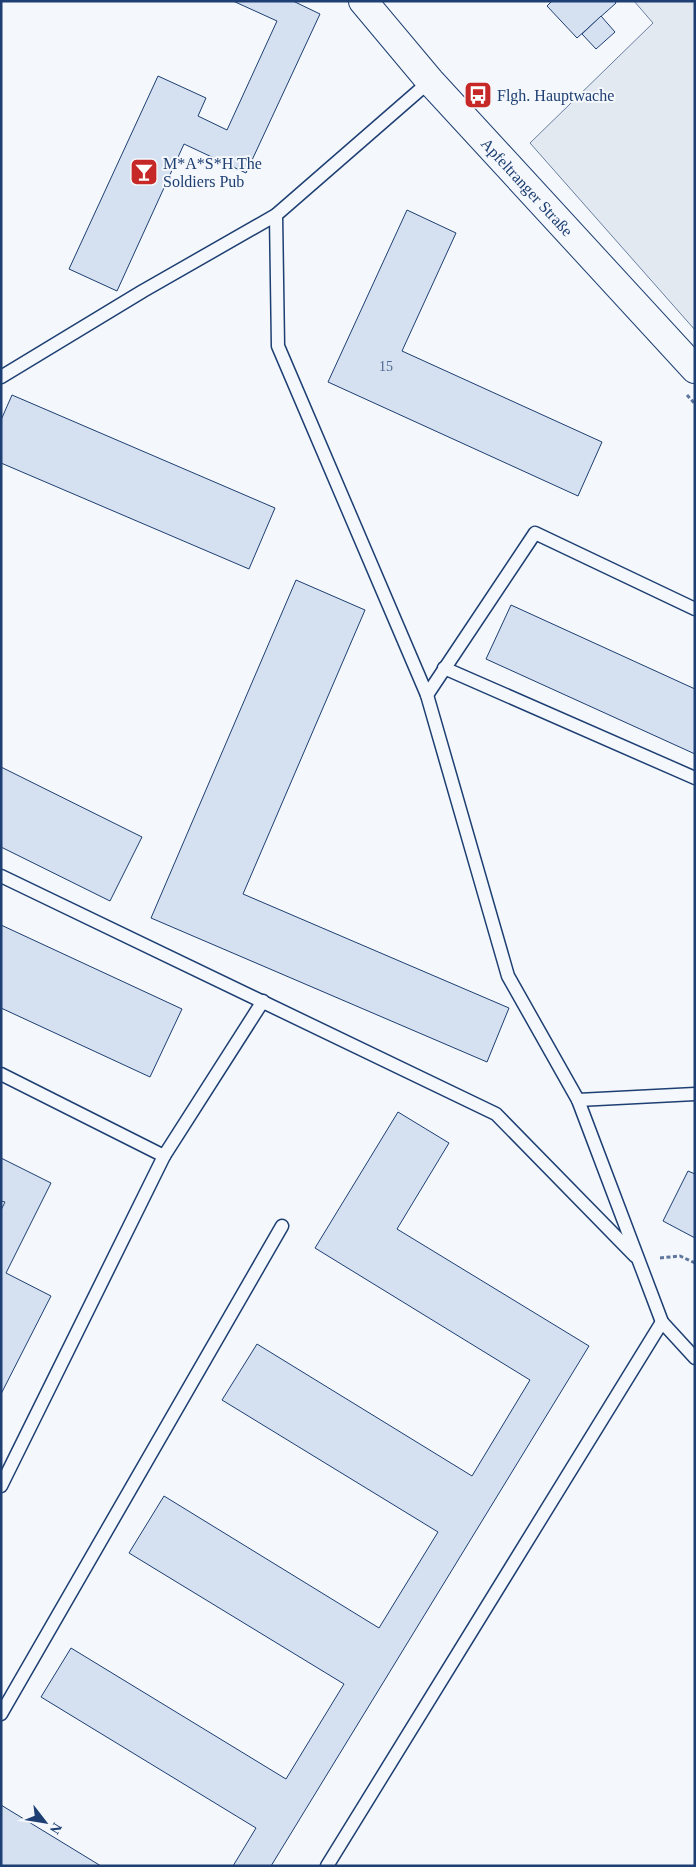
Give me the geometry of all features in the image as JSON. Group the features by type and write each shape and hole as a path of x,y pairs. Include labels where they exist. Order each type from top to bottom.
{"street":[{"name":"Apfeltranger Straße","path":"363,1 430,81 695,369"}],"lane":[{"path":"1,377 143,291 276,215 430,81"},
{"path":"276,215 278,346 427,694 508,976 578,1100 662,1322 695,1358"},
{"path":"427,694 535,533 695,609"},
{"path":"444,668 695,778"},
{"path":"1,876 496,1114 638,1259"},
{"path":"1,1486 164,1156 262,1002"},
{"path":"1,1074 164,1156"},
{"path":"578,1100 695,1094"},
{"path":"1,1714 282,1226"},
{"path":"327,1866 662,1322"}],"path":[{"path":"638,1259 680,1256 695,1263"}],"shaded area":[{"path":"634,1 695,1 695,330 530,143 653,23"}],"building":[{"path":"233,1 293,1 320,14 246,173 184,144 117,291 69,269 158,76 206,98 198,116 227,130 277,21"},
{"path":"552,1 615,1 616,3 577,38 547,6"},
{"path":"601,16 615,32 596,49 582,34"},
{"path":"407,210 456,233 402,351 602,442 578,496 328,382"},
{"path":"12,395 275,508 249,569 1,463 1,420"},
{"path":"296,580 365,610 243,894 509,1008 487,1062 151,918"},
{"path":"511,605 695,689 695,754 486,659"},
{"path":"1,767 142,837 110,901 1,847"},
{"path":"1,925 182,1009 150,1077 1,1008"},
{"path":"398,1112 449,1143 397,1229 589,1346 271,1866 233,1866 256,1828 41,1697 71,1648 286,1779 344,1684 129,1553 164,1496 379,1628 438,1532 222,1400 257,1344 472,1476 530,1380 315,1248"},
{"path":"1,1158 51,1183 6,1273 51,1296 1,1394 1,1210 5,1202 1,1201"},
{"path":"688,1171 695,1174 695,1238 663,1221"},
{"path":"1,1805 101,1866 1,1866"}],"place":[{"name":"Flgh. Hauptwache","path":"478,95"},
{"name":"M*A*S*H The Soldiers Pub","path":"144,172"}]}
